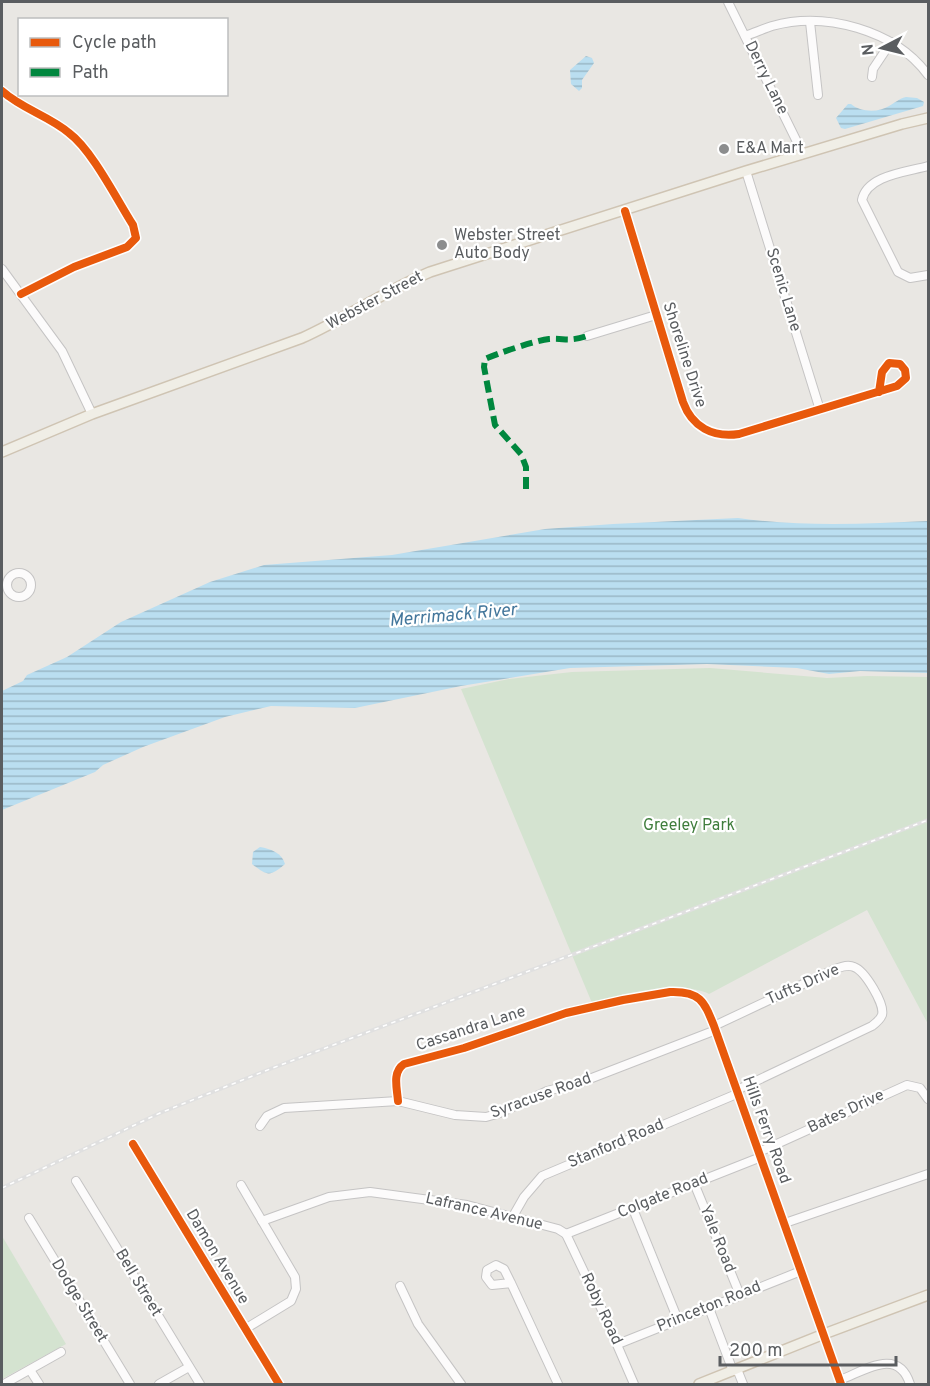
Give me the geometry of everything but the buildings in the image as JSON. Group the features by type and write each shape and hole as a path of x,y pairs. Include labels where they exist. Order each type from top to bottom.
{"main road":[{"name":"Webster Street","path":"2,452 92,414 302,338 393,289 430,272 746,171 928,118"},
{"path":"699,1384 928,1295"}],"street":[{"name":"Derry Lane","path":"728,2 803,154"},
{"path":"810,22 818,95"},
{"path":"745,36 773,26 810,22 854,27 877,34 891,42 915,59 928,75"},
{"path":"872,77 873,69 891,42"},
{"path":"2,91 22,106 58,125 80,142 133,225 136,238 127,248 74,267 21,294"},
{"path":"928,166 873,183 866,190 862,200 898,272 910,278 928,275"},
{"name":"Scenic Lane","path":"746,171 820,410"},
{"name":"Shoreline Drive","path":"625,211 686,411 704,430 720,435 739,434 879,392"},
{"path":"2,269 62,351 92,414"},
{"path":"587,336 656,315"},
{"name":"Tufts Drive","path":"715,1028 835,969 849,966 856,967 866,977 882,1008 882,1015 872,1026 738,1091"},
{"name":"Hills Ferry Road","path":"585,1009 632,999 684,992 697,996 702,1001 715,1028 738,1091 841,1382"},
{"name":"Cassandra Lane","path":"398,1101 396,1074 404,1064 464,1048 532,1023 585,1009"},
{"name":"Syracuse Road","path":"260,1126 267,1116 284,1108 398,1101 455,1115 486,1117 500,1113 547,1090 579,1083 715,1028"},
{"name":"Bates Drive","path":"760,1154 907,1085 920,1088 928,1099"},
{"name":"Stanford Road","path":"512,1218 524,1197 542,1176 738,1091"},
{"name":"Damon Avenue","path":"133,1144 279,1384"},
{"name":"Colgate Road","path":"566,1234 633,1209 760,1154"},
{"path":"785,1223 928,1174"},
{"name":"Bell Street","path":"76,1181 200,1384"},
{"name":"Yale Road","path":"694,1183 740,1295"},
{"path":"241,1185 295,1278 296,1289 291,1301 245,1329"},
{"name":"Lafrance Avenue","path":"262,1221 329,1197 370,1192 455,1203 558,1229 566,1234"},
{"path":"633,1209 678,1320"},
{"name":"Dodge Street","path":"29,1218 130,1384"},
{"name":"Roby Road","path":"566,1234 618,1344 634,1384"},
{"name":"Princeton Road","path":"618,1344 801,1271"},
{"path":"511,1283 558,1384"},
{"path":"400,1286 418,1324 461,1384"},
{"path":"709,1308 743,1384"},
{"path":"4,1384 61,1352"},
{"path":"841,1382 877,1366 891,1363 897,1364 906,1372 910,1384"},
{"path":"159,1384 189,1367"},
{"path":"30,1370 39,1384"}],"green space":[{"name":"Greeley Park","path":"710,668 827,678 928,677 928,1024 867,910 709,994 697,990 668,989 592,1003 461,689 509,679 572,672"},
{"path":"2,1236 66,1344 2,1379"}],"water":[{"path":"586,56 592,58 594,63 582,80 582,88 579,91 571,84 570,70"},
{"path":"906,97 917,98 924,102 923,106 845,129 841,128 836,118 848,104 875,111"},
{"name":"Merrimack River","path":"738,518 809,524 928,521 928,673 860,671 829,674 797,668 707,664 570,668 461,686 355,708 271,706 225,717 143,747 103,765 95,772 2,810 2,691 23,681 27,675 67,657 121,622 210,582 264,565 392,555 545,529"},
{"path":"260,847 276,852 285,864 272,873 261,871 252,864 253,852"}],"railway":[{"path":"2,1188 160,1113 270,1069 928,820"}],"marked path":[{"path":"526,489 526,467 521,454 495,425 484,367 485,359 543,340 587,336"}],"cycle path":[{"path":"2,91 18,103 61,127 78,141 112,189 133,225 136,238 127,247 74,267 21,294"},
{"path":"625,211 683,402 692,418 705,429 721,434 739,434 897,386 906,378 905,370 900,364 889,363 882,372 879,392"},
{"path":"398,1101 397,1076 400,1067 404,1064 464,1048 566,1013 623,1000 670,992 688,993 700,999 714,1026 841,1384"},
{"path":"133,1144 279,1384"}],"place":[{"name":"E&A Mart","path":"724,149"},
{"name":"Webster Street Auto Body","path":"442,245"}]}
